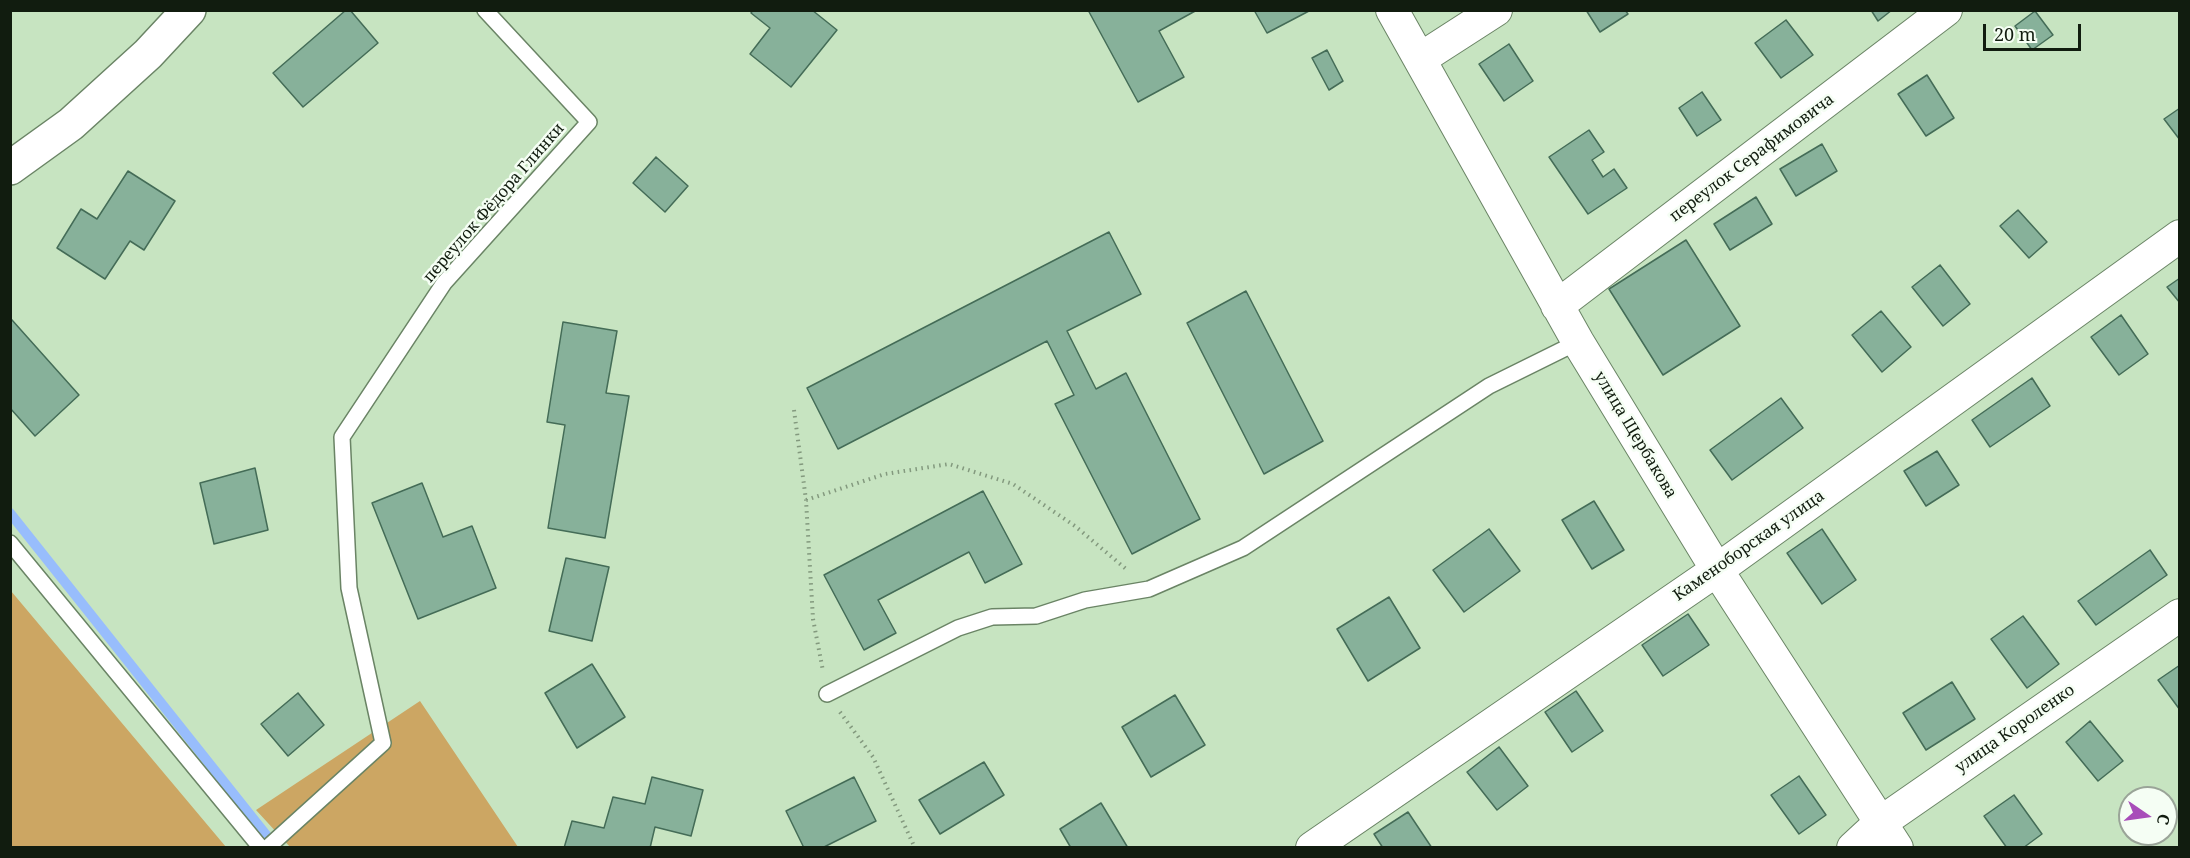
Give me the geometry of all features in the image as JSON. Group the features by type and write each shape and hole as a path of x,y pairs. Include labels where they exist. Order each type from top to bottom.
{"main road":[{"path":"10,168 71,124 148,54 189,10"}],"street":[{"name":"улица Щербакова","path":"1392,10 1578,342 1717,570 1889,835"},
{"path":"1420,59 1496,10"},
{"name":"переулок Серафимовича","path":"1557,306 1946,10"},
{"name":"Каменоборская улица","path":"1312,848 1717,570 2180,236"},
{"name":"улица Короленко","path":"1853,848 1889,835 2180,615"}],"lane":[{"name":"переулок Фёдора Глинки","path":"267,848 383,743 349,588 342,437 444,283 589,122 485,10"},
{"path":"827,694 958,628 992,617 1036,616 1084,600 1149,589 1243,548 1489,386 1578,342"},
{"path":"10,543 261,848"}],"path":[{"path":"794,410 806,500 813,620 827,694 873,757 915,848"},
{"path":"806,500 885,474 949,464 1013,484 1074,526 1149,589"}],"shaded area":[{"path":"11,591 226,847 11,847"},
{"path":"420,701 518,847 290,847 256,810"}],"building":[{"path":"346,10 350,10 378,43 303,107 273,73"},
{"path":"753,10 812,10 837,30 791,87 750,54 770,28 751,13"},
{"path":"1088,10 1197,10 1159,31 1184,77 1138,102"},
{"path":"1254,10 1308,10 1309,11 1267,33"},
{"path":"1586,10 1625,10 1628,14 1600,32"},
{"path":"1871,10 1892,10 1878,21"},
{"path":"2035,11 2053,35 2032,50 2015,26"},
{"path":"1786,20 1813,55 1781,78 1755,43"},
{"path":"1509,44 1533,81 1504,101 1479,64"},
{"path":"1327,50 1343,81 1329,90 1312,58"},
{"path":"1927,75 1954,118 1926,136 1898,94"},
{"path":"1702,92 1721,120 1697,136 1679,108"},
{"path":"2180,108 2180,140 2164,119"},
{"path":"1589,130 1604,152 1592,160 1603,177 1614,169 1627,188 1588,214 1549,157"},
{"path":"1822,144 1837,171 1796,196 1780,169"},
{"path":"656,157 688,186 665,212 633,183"},
{"path":"128,171 175,201 144,250 130,241 105,279 57,248 81,209 97,219"},
{"path":"1756,197 1772,224 1730,250 1714,224"},
{"path":"2018,210 2047,242 2029,258 2000,226"},
{"path":"1109,232 1141,294 1067,331 1096,389 1126,373 1200,519 1132,554 1055,404 1074,395 1047,341 838,449 807,388"},
{"path":"1686,240 1740,326 1663,375 1609,289"},
{"path":"1940,265 1970,304 1943,326 1912,287"},
{"path":"2180,278 2180,303 2167,287"},
{"path":"1246,291 1323,441 1264,474 1187,323"},
{"path":"1881,311 1911,347 1882,372 1852,335"},
{"path":"2121,315 2148,354 2119,375 2091,337"},
{"path":"12,320 79,395 35,436 10,408 10,322"},
{"path":"563,322 617,331 606,393 629,396 605,538 548,528 565,425 547,422"},
{"path":"2032,378 2050,406 1990,447 1972,420"},
{"path":"1781,398 1803,428 1732,480 1710,450"},
{"path":"1937,451 1959,485 1926,506 1904,471"},
{"path":"255,468 268,530 214,544 200,483"},
{"path":"422,483 443,537 472,526 496,588 418,619 372,503"},
{"path":"983,491 1022,564 985,583 969,552 878,600 896,633 864,650 824,575"},
{"path":"1594,501 1624,550 1592,569 1562,520"},
{"path":"1489,529 1520,571 1464,612 1433,570"},
{"path":"1822,529 1856,580 1822,604 1787,553"},
{"path":"2150,550 2167,575 2096,625 2078,601"},
{"path":"566,558 609,567 592,641 549,631"},
{"path":"1389,597 1420,648 1368,681 1337,629"},
{"path":"1688,614 1709,645 1663,676 1642,645"},
{"path":"2023,616 2059,664 2027,688 1991,639"},
{"path":"592,664 625,717 577,748 545,693"},
{"path":"2180,665 2180,710 2158,680"},
{"path":"1952,682 1975,719 1926,750 1903,713"},
{"path":"1576,691 1603,731 1572,752 1545,712"},
{"path":"298,693 324,725 288,756 261,724"},
{"path":"1175,695 1205,745 1151,777 1122,727"},
{"path":"2090,721 2123,761 2098,781 2066,742"},
{"path":"1499,747 1528,786 1497,810 1467,772"},
{"path":"984,762 1004,795 940,834 919,800"},
{"path":"1799,776 1826,815 1799,834 1771,795"},
{"path":"652,777 703,790 691,836 655,827 650,848 564,848 572,821 604,828 613,797 645,804"},
{"path":"854,777 876,821 822,848 804,848 786,811"},
{"path":"2014,795 2042,834 2023,848 2007,848 1984,816"},
{"path":"1101,803 1128,848 1071,848 1060,829"},
{"path":"1408,812 1432,848 1383,848 1374,834"}],"waterway":[{"path":"10,513 267,836"}]}
